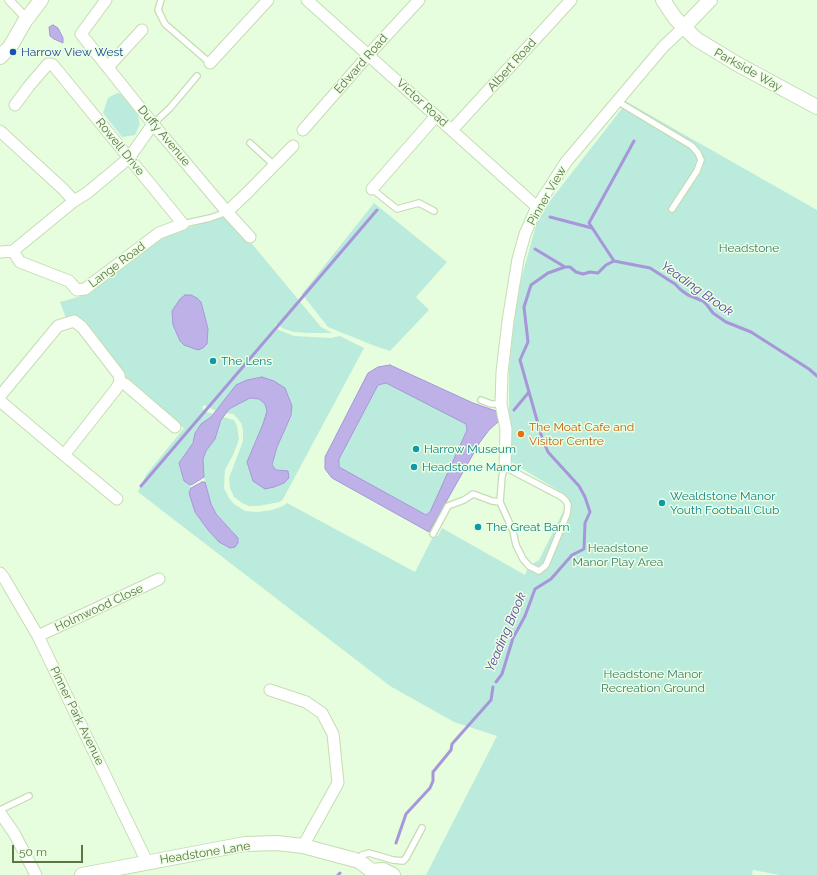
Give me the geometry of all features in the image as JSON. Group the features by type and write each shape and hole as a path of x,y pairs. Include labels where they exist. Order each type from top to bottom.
{"street":[{"path":"9,0 26,20"},
{"path":"0,57 10,47 26,20 41,0"},
{"name":"Duffy Avenue","path":"106,0 81,34 227,212 250,237"},
{"path":"210,63 268,0"},
{"name":"Victor Road","path":"306,0 537,207"},
{"name":"Edward Road","path":"304,130 419,0"},
{"name":"Albert Road","path":"452,130 571,0"},
{"name":"Parkside Way","path":"662,0 684,27 709,49 817,107"},
{"name":"Pinner View","path":"505,467 506,429 500,404 508,321 518,260 525,234 537,207 566,162 663,47 710,0"},
{"path":"0,44 26,20"},
{"path":"108,67 142,30"},
{"name":"Rowell Drive","path":"15,105 48,64 53,65 183,224"},
{"path":"372,189 436,116"},
{"path":"0,252 13,251 74,201 87,193 129,158 154,124"},
{"path":"0,132 63,189 74,201"},
{"path":"227,212 293,146"},
{"name":"Lange Road","path":"13,251 20,262 70,281 78,290 85,289 159,234 183,224"},
{"path":"0,396 58,326 74,322 82,327 120,375 120,382 64,455"},
{"path":"120,382 128,386 175,427"},
{"path":"0,401 118,500"},
{"name":"Pinner Park Avenue","path":"0,573 38,636 147,862"},
{"name":"Holmwood Close","path":"38,636 158,579"},
{"path":"270,690 306,702 322,713 333,734 338,783 303,846"},
{"path":"0,814 14,834 36,875"},
{"name":"Headstone Lane","path":"82,875 245,844 277,843 303,846 359,861 376,874 383,870 393,875"}],"lane":[{"path":"160,0 158,10 165,24 210,63"},
{"path":"154,124 170,108 197,76"},
{"path":"617,101 692,146 698,153 700,160 697,171 672,209"},
{"path":"250,143 274,165"},
{"path":"372,189 397,209 420,203 434,211"},
{"path":"183,224 210,218 227,212"},
{"path":"481,400 491,404 500,404"},
{"path":"505,467 566,501 568,509 567,514 546,565 539,571 530,566 523,559 516,545 513,531 500,502 502,476 505,467"},
{"path":"433,534 448,506 464,500 473,494 492,501 500,502"},
{"path":"0,810 29,796"},
{"path":"359,861 362,855 369,853 392,860 403,861 422,828"}],"green space":[{"path":"117,93 122,94 138,116 140,124 135,135 122,137 103,113 108,98"},
{"name":"Headstone Manor Recreation Ground","path":"627,102 817,210 817,875 780,875 753,870 752,875 426,875 497,736 454,722 390,686 138,492 146,475 184,428 172,420 139,388 131,384 82,321 66,318 60,302 89,294 158,237 223,217 253,245 321,327 332,333 294,332 284,329 276,324 274,328 294,336 331,338 340,336 364,348 280,502 249,506 234,497 230,488 229,478 243,441 243,430 241,423 233,414 226,413 229,409 250,398 259,399 265,404 267,415 253,448 253,481 287,472 276,470 272,465 277,447 292,416 292,406 285,388 236,385 216,411 204,405 202,408 206,412 214,414 201,425 195,433 193,443 179,463 184,481 190,485 191,488 189,493 195,512 208,530 219,542 233,532 216,514 211,504 204,477 203,459 206,451 215,439 223,417 234,420 237,426 239,439 234,453 225,470 224,488 234,504 245,511 258,512 272,510 287,503 415,572 434,535 438,536 442,528 525,575 529,566 539,560 565,508 561,492 511,462 509,369 516,303 539,215","holes":["201,303 208,329 207,344 180,341 173,325"]},
{"path":"374,203 447,262 416,297 429,310 390,351 328,327 302,294"},
{"path":"386,383 466,423 467,430 430,512 426,515 339,467 339,459 378,385"}],"shaded area":[{"path":"53,25 58,28 63,38 63,43 50,36 49,27"},
{"path":"185,295 191,295 201,302 208,329 207,344 198,350 184,345 180,341 173,325 172,311 180,299"},
{"path":"390,365 473,403 499,413 499,421 489,430 480,442 429,532 332,478 325,469 325,457 368,373 378,367","holes":["386,383 466,424 467,430 430,512 426,515 339,467 339,459 378,385"]},
{"path":"262,377 274,381 285,388 292,406 291,416 277,447 272,465 276,470 288,471 289,478 284,483 265,489 253,481 247,462 267,411 265,404 259,399 250,398 229,409 221,420 215,439 206,451 203,459 204,477 190,485 184,481 179,463 193,443 195,433 201,424 211,417 236,385 247,380"},
{"path":"205,482 211,504 216,514 238,538 238,543 235,547 230,548 219,542 195,512 189,493 191,488"}],"waterway":[{"path":"614,261 589,223 634,141"},
{"path":"141,486 377,210"},
{"path":"550,217 592,228"},
{"path":"535,249 565,267"},
{"name":"Yeading Brook","path":"496,682 502,674 513,638 525,616 535,589 551,579 572,555 584,549 585,523 590,512 585,497 579,486 548,452 542,438 520,360 528,342 524,307 531,285 548,273 565,267 570,267 576,272 583,274 590,272 598,273 606,265 614,261 650,268 675,284 688,295 703,301 713,313 726,322 751,332 809,369 817,376"},
{"name":"Yeading Brook","path":"514,410 529,392"},
{"name":"Yeading Brook","path":"396,843 406,814 430,788 433,781 433,772 451,750 452,744 491,700 493,687"}],"place":[{"name":"Harrow View West","path":"13,52"},
{"name":"The Lens","path":"213,361"},
{"name":"The Moat Cafe and Visitor Centre","path":"521,434"},
{"name":"Harrow Museum","path":"416,449"},
{"name":"Headstone Manor","path":"414,467"},
{"name":"Wealdstone Manor Youth Football Club","path":"662,503"},
{"name":"The Great Barn","path":"478,527"}],"park label":[{"name":"Headstone","path":"749,248"},
{"name":"Headstone Manor Play Area","path":"618,555"}]}
